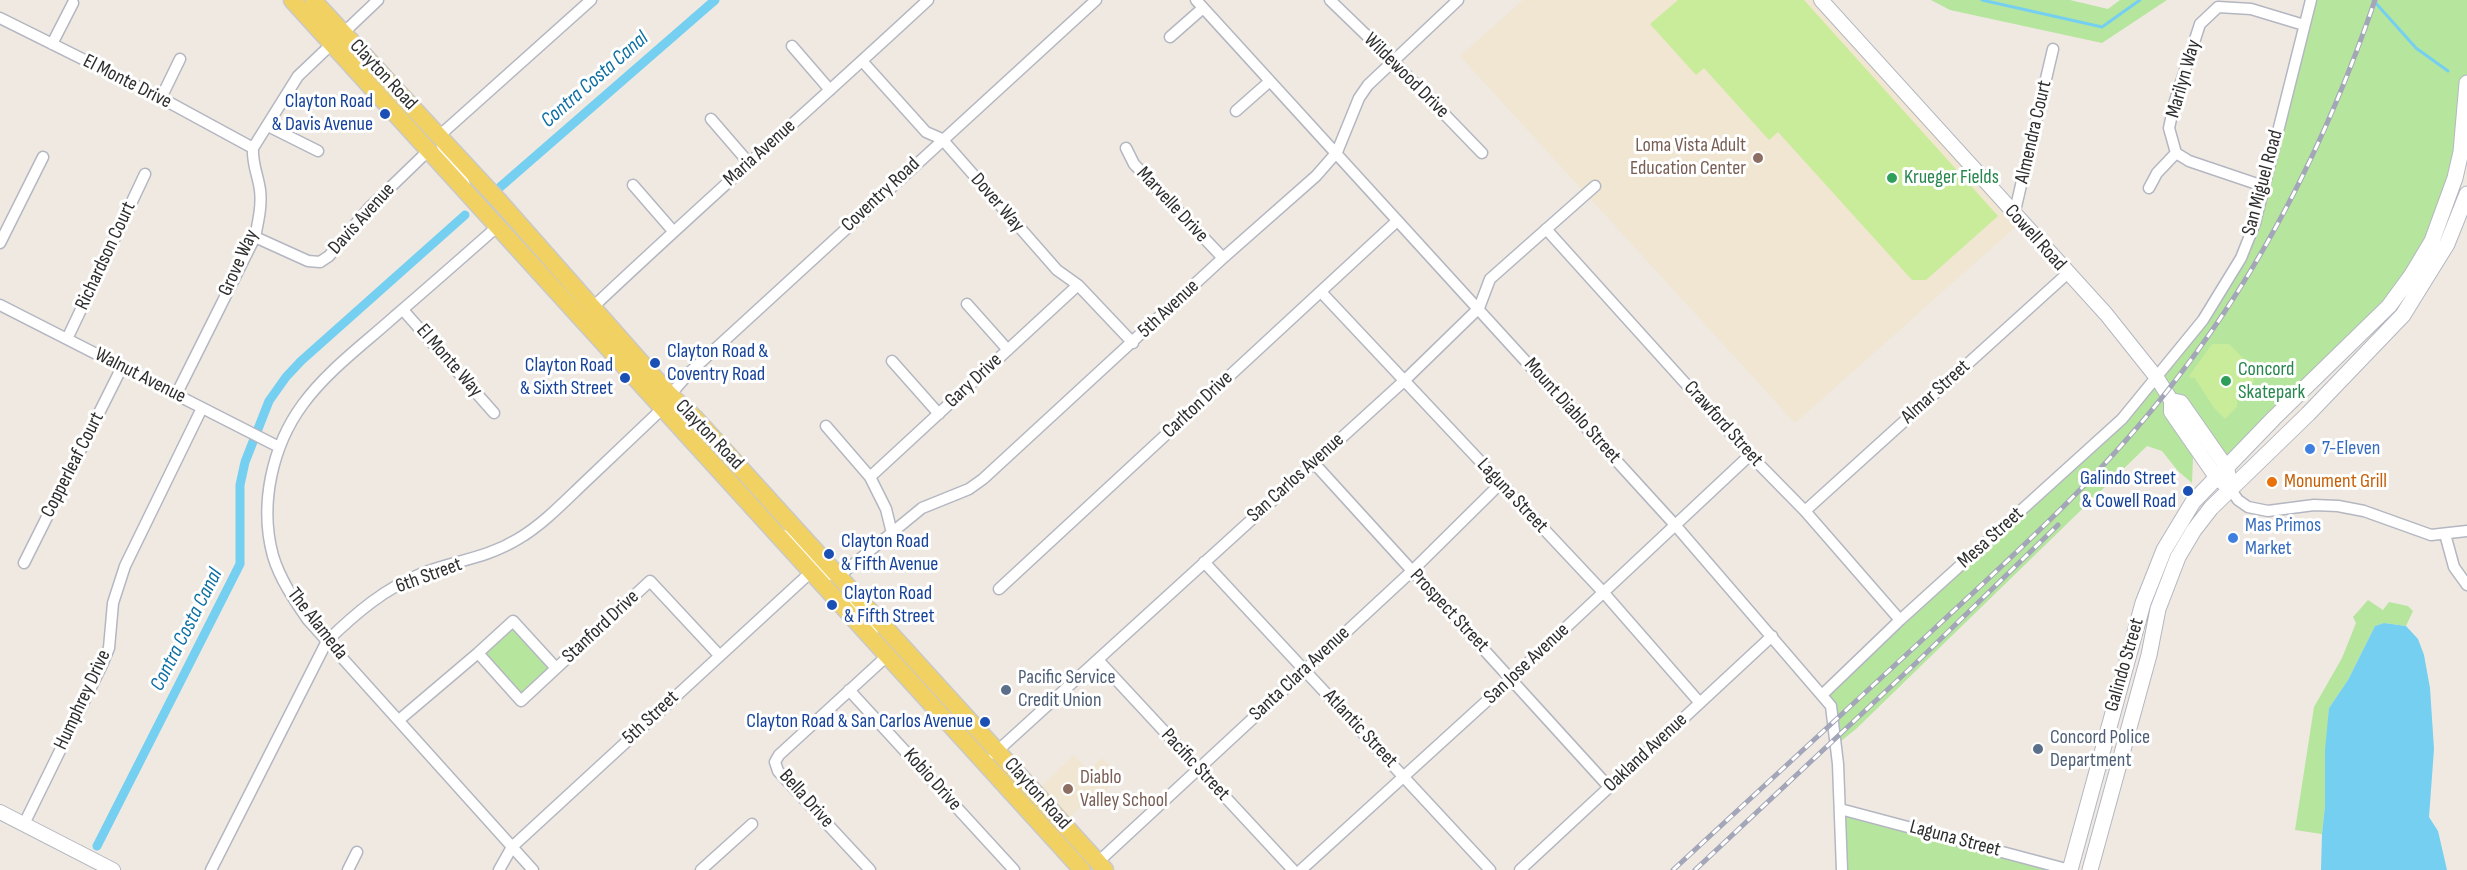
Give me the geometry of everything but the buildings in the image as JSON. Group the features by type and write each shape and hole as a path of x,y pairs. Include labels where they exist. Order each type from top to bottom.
{"main road":[{"name":"Clayton Road","path":"292,0 498,226 667,401 694,417 1101,866"},
{"name":"Clayton Road","path":"314,0 593,307 774,530 1082,870"},
{"name":"Galindo Street","path":"2070,870 2143,603 2164,550 2193,502 2274,418 2389,306 2411,276 2432,241 2456,178 2461,152 2467,83"},
{"name":"Galindo Street","path":"2090,870 2168,578 2194,530 2211,508 2403,315 2447,244 2467,194"},
{"path":"2122,676 2124,702 2127,708 2133,710"},
{"path":"2088,798 2096,802 2100,808 2093,855"}],"street":[{"path":"253,148 298,76 378,0"},
{"path":"381,99 403,108 429,137 439,136 591,0"},
{"name":"Coventry Road","path":"667,401 690,372 1096,0"},
{"name":"Wildewood Drive","path":"1330,0 1482,153"},
{"name":"5th Avenue","path":"839,576 922,508 969,489 983,479 1223,258 1316,176 1336,152 1359,98 1368,85 1458,0"},
{"name":"Cowell Road","path":"1821,0 2106,314 2157,378 2171,400 2171,412 2222,472 2231,490"},
{"name":"San Miguel Road","path":"2157,378 2203,320 2241,258 2255,223 2311,0"},
{"name":"Maria Avenue","path":"593,307 673,231 863,62 922,2"},
{"path":"52,44 73,3"},
{"path":"1170,37 1200,4"},
{"name":"Mount Diablo Street","path":"1200,4 1676,526 1831,705 1836,745 1842,870"},
{"name":"Marilyn Way","path":"2176,153 2169,128 2175,101 2200,24 2218,6 2251,9 2304,25"},
{"name":"El Monte Drive","path":"0,18 161,98 253,148"},
{"path":"792,46 830,90"},
{"name":"Almendra Court","path":"2014,215 2053,49"},
{"path":"161,98 180,59"},
{"name":"Dover Way","path":"863,62 926,132 942,139 1057,270 1078,285 1133,343"},
{"path":"1236,111 1270,81"},
{"path":"711,119 749,163"},
{"path":"268,126 318,151"},
{"path":"439,136 442,152 460,173 467,192"},
{"name":"Grove Way","path":"176,395 255,237 260,211 260,189 252,160 253,148"},
{"name":"Marvelle Drive","path":"1126,148 1134,164 1223,258"},
{"name":"Davis Avenue","path":"255,237 308,261 320,262 330,256 369,208 428,151"},
{"path":"2149,188 2157,173 2176,153 2188,160 2263,186"},
{"path":"0,243 43,157"},
{"name":"Richardson Court","path":"67,339 145,174"},
{"path":"633,185 673,231"},
{"name":"San Carlos Avenue","path":"985,762 1312,462 1405,380 1479,308 1490,279 1595,186"},
{"name":"Carlton Drive","path":"999,589 1397,221"},
{"name":"The Alameda","path":"498,226 317,387 290,423 279,447 274,463 268,507 268,526 274,558 292,597 327,641 532,870"},
{"name":"Crawford Street","path":"1546,229 1750,455 1805,511 1900,620"},
{"name":"Almar Street","path":"1805,511 2068,273"},
{"name":"Gary Drive","path":"870,477 1078,285"},
{"name":"Laguna Street","path":"1321,292 1604,592 1700,703"},
{"path":"967,304 1008,350"},
{"name":"Walnut Avenue","path":"0,305 279,447"},
{"name":"El Monte Way","path":"403,310 494,412"},
{"path":"892,361 939,414"},
{"name":"Copperleaf Court","path":"24,564 122,367"},
{"name":"Mesa Street","path":"1822,695 1900,620 2122,419 2157,378"},
{"name":"6th Street","path":"211,870 327,641 373,599 396,585 426,572 478,558 520,538 555,511 667,401"},
{"name":"Humphrey Drive","path":"24,824 102,665 109,648 113,603 125,566 202,408"},
{"path":"826,426 870,477 886,509 892,533"},
{"name":"San Jose Avenue","path":"1301,870 1512,678 1750,455"},
{"name":"Prospect Street","path":"1312,462 1610,787"},
{"name":"Santa Clara Avenue","path":"1101,866 1198,768 1413,570 1500,484"},
{"path":"2231,490 2238,500 2248,507 2268,511 2314,505 2338,506 2374,514 2416,532 2431,535 2467,531"},
{"path":"774,530 794,539 824,574 839,576 842,592 871,625 875,642"},
{"path":"2445,534 2454,567 2467,585"},
{"name":"Atlantic Street","path":"1204,562 1490,870"},
{"name":"5th Street","path":"499,870 512,847 811,572"},
{"name":"Stanford Drive","path":"478,653 521,701 650,581 719,655"},
{"name":"Stanford Drive","path":"399,720 513,621 556,668"},
{"name":"Oakland Avenue","path":"1520,870 1772,636"},
{"name":"Bella Drive","path":"870,870 778,771 775,762 779,755 887,656"},
{"name":"Pacific Street","path":"1098,660 1293,870"},
{"name":"Kobio Drive","path":"849,690 1014,870"},
{"name":"Laguna Street","path":"1840,809 2070,870"},
{"path":"0,812 113,870"},
{"path":"701,870 752,824"},
{"path":"348,870 357,852"}],"shaded area":[{"name":"Loma Vista Adult Education Center","path":"1523,0 1821,0 2021,222 1795,423 1460,56"},
{"name":"Diablo Valley School","path":"1074,755 1089,771 1102,758 1120,777 1105,791 1100,787 1064,824 1035,792"}],"green space":[{"name":"Krueger Fields","path":"1678,0 1804,0 1998,216 1926,280 1912,280 1778,132 1769,140 1704,68 1696,75 1650,24"},
{"path":"1931,0 2070,0 2108,9 2120,0 2167,0 2102,43 1950,10"},
{"path":"2311,0 2467,0 2467,83 2461,152 2411,276 2227,468 2171,400 2184,440 2193,458 2192,483 2178,471 2162,451 2147,446 1856,729 1836,745 1831,706 1822,695 2122,419 2157,378 2241,258"},
{"name":"Concord Skatepark","path":"2212,344 2229,344 2246,361 2253,361 2253,367 2257,371 2253,375 2254,383 2246,383 2240,389 2237,407 2225,419 2214,408 2194,377 2192,379 2189,376"},
{"path":"2368,600 2383,610 2389,602 2408,606 2413,611 2406,626 2384,623 2375,626 2348,680 2329,708 2322,834 2295,830 2314,707 2342,658 2356,623 2353,617"},
{"path":"513,621 556,668 521,701 478,653"},
{"path":"1840,809 2070,870 1842,870"}],"water":[{"path":"2384,623 2406,626 2418,639 2424,655 2430,688 2434,749 2429,817 2438,831 2447,870 2321,870 2325,806 2325,750 2329,708 2348,680 2375,626"}],"waterway":[{"name":"Contra Costa Canal","path":"499,188 715,0"},
{"path":"1982,0 2102,27 2140,0"},
{"path":"2373,0 2416,48 2448,71"},
{"name":"Contra Costa Canal","path":"97,846 240,564 240,485 245,462 269,401 301,361 465,215"}],"railway":[{"path":"1673,870 2030,540 2151,412 2210,334 2267,243 2316,149 2375,0"},
{"path":"1695,870 1916,663 2058,525"}],"place":[{"name":"Clayton Road & Davis Avenue","path":"385,114"},
{"name":"Loma Vista Adult Education Center","path":"1758,158"},
{"name":"Krueger Fields","path":"1892,178"},
{"name":"Clayton Road & Coventry Road","path":"655,363"},
{"name":"Clayton Road & Sixth Street","path":"625,378"},
{"name":"Concord Skatepark","path":"2226,381"},
{"name":"7-Eleven","path":"2310,449"},
{"name":"Monument Grill","path":"2272,482"},
{"name":"Galindo Street & Cowell Road","path":"2188,491"},
{"name":"Mas Primos Market","path":"2233,538"},
{"name":"Clayton Road & Fifth Avenue","path":"829,554"},
{"name":"Clayton Road & Fifth Street","path":"832,605"},
{"name":"Pacific Service Credit Union","path":"1006,690"},
{"name":"Clayton Road & San Carlos Avenue","path":"985,722"},
{"name":"Concord Police Department","path":"2038,749"},
{"name":"Diablo Valley School","path":"1068,789"}]}
